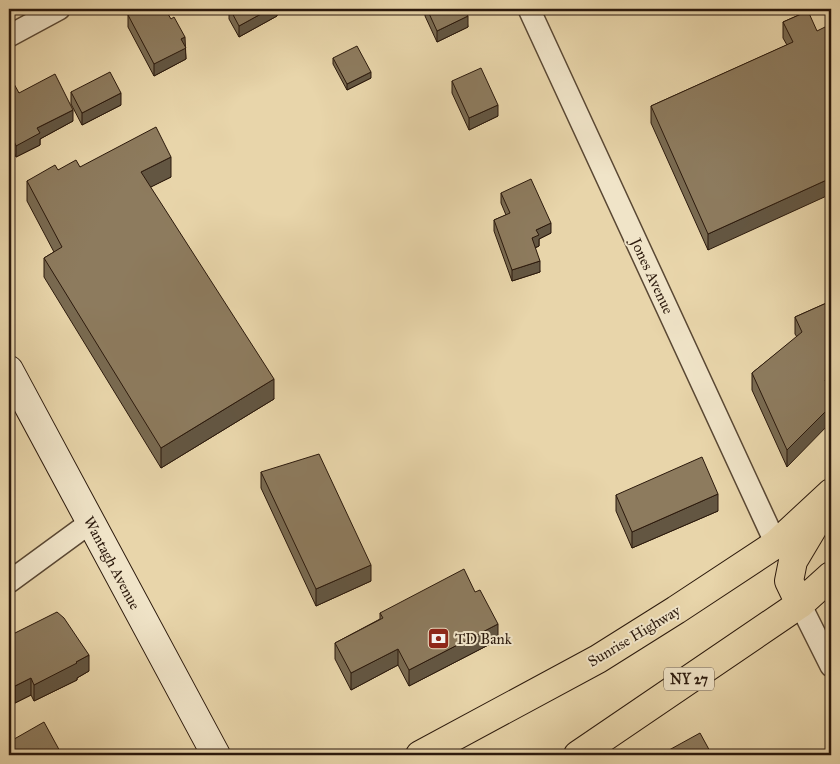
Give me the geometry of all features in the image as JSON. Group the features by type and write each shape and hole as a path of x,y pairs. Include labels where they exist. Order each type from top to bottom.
{"highway":[{"name":"Sunrise Highway","path":"420,755 598,659 676,610 776,544 831,493"},
{"path":"800,604 789,581 793,561 831,497"},
{"name":"NY 27","path":"578,755 800,604 831,576"}],"main road":[{"name":"Wantagh Avenue","path":"9,370 216,755"}],"street":[{"path":"9,36 59,9"},
{"name":"Jones Avenue","path":"529,9 776,544"},
{"path":"9,582 91,522"},
{"path":"800,604 831,666"}],"building":[{"path":"140,9 165,9 171,19 174,17 185,37 181,39 186,48 154,64 128,15"},
{"path":"230,9 270,9 239,26"},
{"path":"427,9 465,9 468,16 437,31"},
{"path":"808,11 817,31 831,24 831,178 708,234 651,106 793,42 783,22"},
{"path":"357,46 371,72 347,84 333,58"},
{"path":"481,68 498,105 469,118 452,81"},
{"path":"110,72 121,93 82,113 71,92"},
{"path":"55,74 73,110 37,128 40,133 16,146 14,141 9,143 9,84 13,82 19,93"},
{"path":"156,127 171,157 141,172 274,379 161,448 44,258 62,247 27,181 55,165 58,170 76,160 80,167"},
{"path":"531,179 551,223 536,230 539,235 532,238 540,261 512,270 494,220 510,213 501,193"},
{"path":"831,301 831,375 825,380 831,393 831,406 787,450 752,373 802,332 795,317"},
{"path":"319,454 371,565 316,589 261,472"},
{"path":"702,457 718,494 632,532 616,495"},
{"name":"TD Bank","path":"464,569 475,592 480,590 498,624 409,670 398,649 351,673 335,643 383,618 380,613"},
{"path":"57,612 64,618 89,655 34,685 31,678 15,686 9,675 9,636"},
{"path":"44,722 62,755 9,755 9,742"},
{"path":"700,733 712,755 660,755"}],"place":[{"name":"TD Bank","path":"439,639"}]}
